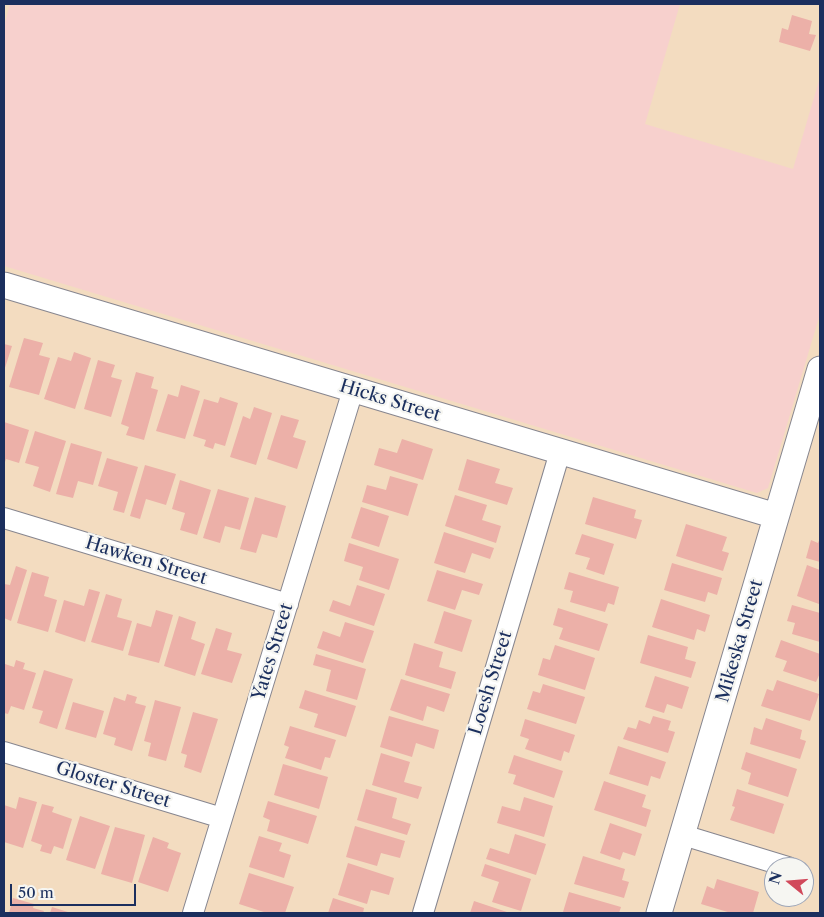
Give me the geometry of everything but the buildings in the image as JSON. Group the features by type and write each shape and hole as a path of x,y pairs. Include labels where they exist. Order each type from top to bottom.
{"street":[{"name":"Hicks Street","path":"4,286 776,516"},
{"name":"Mikeska Street","path":"660,913 820,369"},
{"name":"Yates Street","path":"193,913 353,390"},
{"name":"Loesh Street","path":"423,913 560,452"},
{"name":"Hawken Street","path":"4,518 288,604"},
{"name":"Gloster Street","path":"4,752 222,818"},
{"path":"683,835 764,860"}],"shaded area":[{"path":"10,4 680,4 645,124 793,169 820,77 820,314 768,488 757,493 4,266 4,26"}]}
